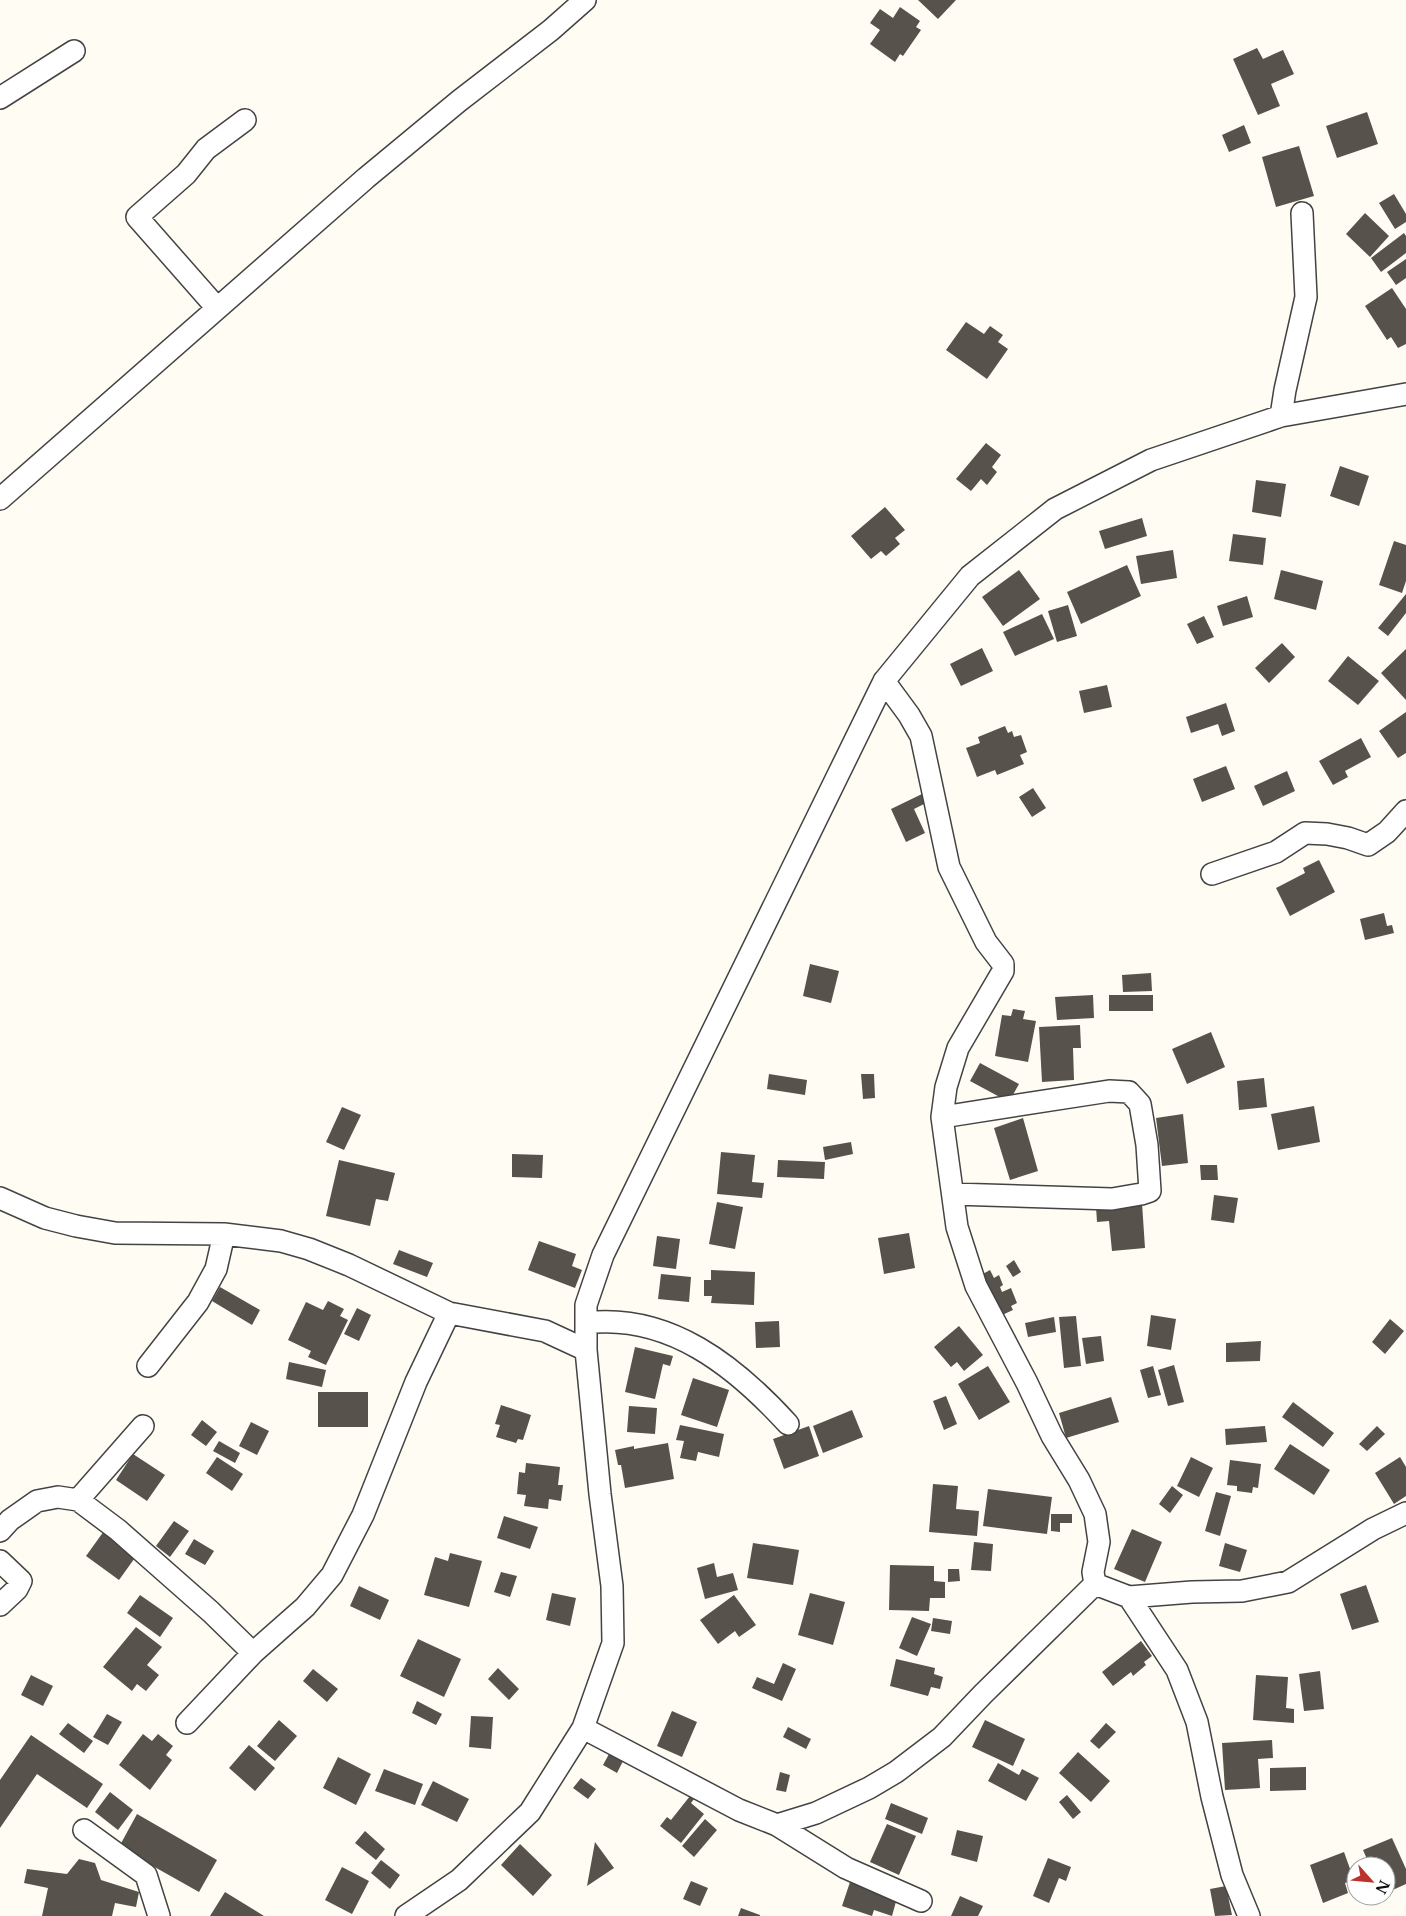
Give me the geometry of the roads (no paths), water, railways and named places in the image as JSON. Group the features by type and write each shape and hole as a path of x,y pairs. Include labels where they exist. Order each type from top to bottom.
{"street":[{"path":"0,499 366,178 459,101 551,30 585,0"},
{"path":"0,98 74,51"},
{"path":"217,308 137,217 186,174 206,149 245,120"},
{"path":"1281,416 1306,297 1302,213"},
{"path":"406,1916 459,1880 530,1812 583,1728 612,1643 612,1586 600,1494 586,1350 586,1305 603,1255 884,681 970,576 1055,509 1151,460 1281,416 1406,394"},
{"path":"884,681 909,715 921,736 949,867 986,942 1003,964 1003,971 958,1048 946,1087 942,1117 957,1227 976,1286 1027,1383 1052,1436 1079,1480 1095,1514 1099,1542 1094,1572 1095,1584"},
{"path":"1212,874 1276,852 1305,833 1327,834 1348,838 1368,845 1387,832 1406,811"},
{"path":"942,1117 1109,1091 1129,1092 1140,1104 1147,1145 1150,1191 1141,1194 1112,1199 953,1194"},
{"path":"0,1198 45,1218 115,1233 224,1234 281,1241 309,1249 366,1273 449,1313 545,1331 586,1350"},
{"path":"148,1366 198,1302 216,1269 224,1234"},
{"path":"187,1723 253,1652 305,1606 332,1575 362,1515 416,1382 449,1313"},
{"path":"586,1323 608,1320 652,1328 673,1335 731,1368 770,1404 788,1424"},
{"path":"78,1500 144,1426"},
{"path":"0,1531 10,1520 37,1501 58,1497 78,1500 118,1530 212,1612 253,1652"},
{"path":"1095,1584 1129,1597 1192,1592 1242,1592 1288,1582 1373,1529 1406,1513"},
{"path":"0,1561 21,1581 17,1589 0,1605"},
{"path":"777,1825 816,1813 869,1788 896,1772 927,1749 942,1737 1095,1584"},
{"path":"1129,1597 1177,1670 1197,1722 1212,1797 1232,1874 1249,1916"},
{"path":"583,1728 739,1810 777,1825 846,1868 921,1901"},
{"path":"84,1830 146,1875 159,1916"}]}
